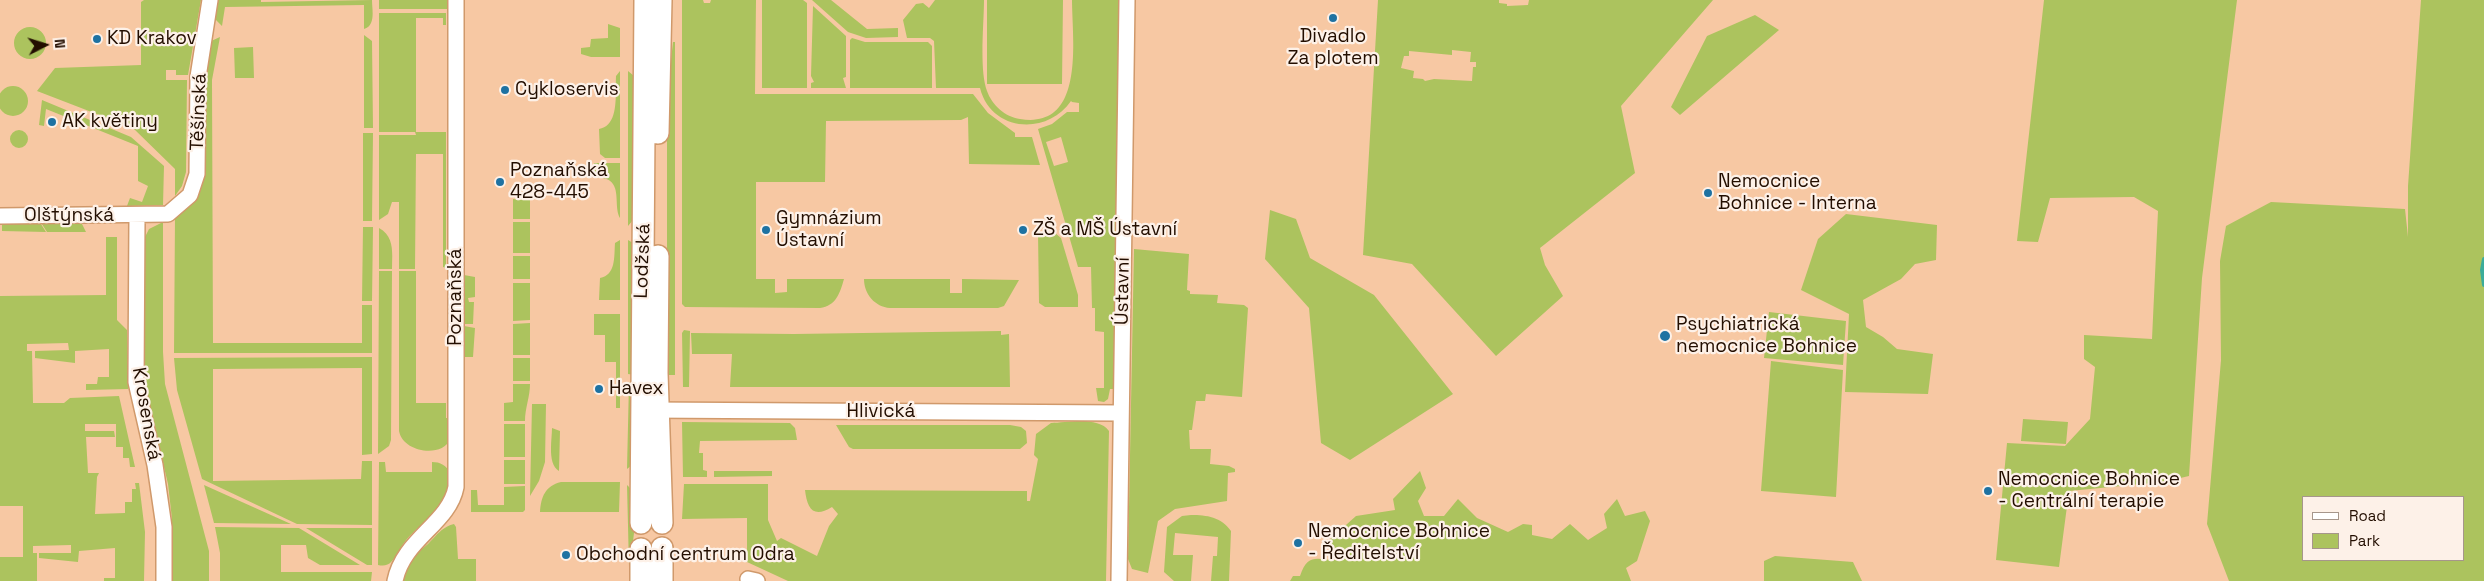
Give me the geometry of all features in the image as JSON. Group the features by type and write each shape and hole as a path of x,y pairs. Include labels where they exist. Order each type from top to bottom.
{"street":[{"name":"Těšínská","path":"137,216 168,214 190,195 196,174 198,77 210,0"},
{"name":"Poznaňská","path":"396,577 406,551 451,502 456,487 456,0"},
{"name":"Lodžská","path":"645,0 652,523"},
{"name":"Lodžská","path":"650,410 661,0"},
{"name":"Ústavní","path":"1119,581 1127,0"},
{"name":"Olštýnská","path":"0,216 137,216"},
{"name":"Krosenská","path":"137,216 136,382 156,474 164,527 164,581"},
{"name":"Hlivická","path":"650,410 1120,413"},
{"path":"642,581 652,548 662,581"}],"green space":[{"path":"144,0 201,0 188,75 176,75 176,70 166,70 166,80 187,80 186,172 182,186 175,196 175,169 133,128 37,91 55,68 141,65 141,2"},
{"path":"216,0 261,0 261,2 372,0 372,21 364,29 364,5 225,7 222,26 213,17"},
{"path":"379,0 452,0 452,9 379,9"},
{"path":"682,0 703,0 704,3 710,3 711,0 756,0 755,94 973,94 988,113 1015,133 1015,137 1032,137 1040,165 969,164 968,117 961,120 826,121 825,182 756,182 756,279 775,279 775,293 787,292 787,279 844,279 834,302 820,308 685,307 682,304"},
{"path":"762,0 803,0 807,3 807,88 762,88"},
{"path":"812,0 831,0 867,29 898,28 898,37 866,38 848,32"},
{"path":"935,0 984,0 983,71 989,96 1000,110 1009,116 1020,119 1041,119 1056,111 1065,96 1071,78 1073,58 1072,0 1121,0 1114,370 1113,389 1110,389 1108,399 1104,402 1098,401 1096,388 1104,388 1104,332 1095,331 1095,308 1092,308 1091,267 1078,267 1038,129 1052,124 1067,112 1079,112 1079,103 1071,101 1061,112 1048,120 1035,124 1021,124 1007,121 995,114 986,103 980,88 936,88 934,41 930,38 907,38 903,20 916,4 923,3 929,8","holes":["1061,137 1068,162 1054,166 1046,142"]},
{"path":"987,0 1063,0 1062,84 987,84"},
{"path":"1378,0 1499,0 1499,3 1507,4 1507,6 1528,5 1529,0 1713,0 1621,106 1635,173 1540,248 1545,265 1563,296 1496,356 1412,264 1363,255","holes":["1452,50 1471,52 1470,62 1476,62 1476,67 1473,67 1472,81 1434,79 1425,81 1413,78 1414,71 1401,68 1404,56 1409,56 1409,51 1452,55"]},
{"path":"2044,0 2237,0 2202,278 2189,476 2163,482 2069,491 2059,567 1996,560 2007,443 2065,446 2090,419 2095,367 2084,359 2084,335 2152,339 2158,211 2134,197 2050,198 2038,242 2017,241"},
{"path":"2421,0 2484,0 2484,581 2229,581 2207,524 2221,360 2220,261 2226,226 2271,202 2405,209 2408,237 2408,186"},
{"path":"813,6 846,36 846,77 843,78 846,88 811,88 811,83 814,82 811,76"},
{"path":"379,13 446,13 446,25 443,25 443,18 416,18 416,132 446,132 446,268 443,267 443,154 416,154 415,269 399,269 399,202 392,202 388,214 379,220 379,135 416,135 415,132 379,132"},
{"path":"1755,15 1779,30 1680,115 1671,107 1707,36"},
{"path":"608,24 620,28 620,57 591,57 581,54 581,48 590,47 591,39 608,38"},
{"path":"30,27 41,32 46,43 41,54 30,59 19,54 14,43 19,32"},
{"path":"364,35 372,41 373,128 364,128"},
{"path":"220,37 212,80 213,343 362,343 362,305 372,305 372,353 174,353 175,217 189,206 209,42"},
{"path":"852,38 865,42 928,42 932,46 932,88 850,88 850,40"},
{"path":"673,42 675,42 675,375 667,375 667,97"},
{"path":"253,47 254,78 235,78 234,48"},
{"path":"620,71 620,158 605,158 600,154 599,129 606,127 613,115 616,99 616,76"},
{"path":"628,71 634,76 633,220 628,226"},
{"path":"7,87 19,87 27,95 27,107 19,115 7,115 -1,107 -1,95"},
{"path":"42,100 131,137 164,166 163,205 127,206 130,198 142,202 148,186 138,181 138,146 46,109 44,126 39,125"},
{"path":"19,130 25,133 28,139 25,145 19,148 13,145 10,139 13,133"},
{"path":"363,133 373,133 372,221 363,221"},
{"path":"594,163 620,163 620,218 614,186 604,178 594,177"},
{"path":"513,199 530,200 530,219 513,219"},
{"path":"1270,210 1296,219 1310,258 1374,295 1453,394 1350,460 1321,443 1309,308 1265,259"},
{"path":"1846,214 1937,225 1936,260 1915,264 1901,279 1863,300 1866,327 1883,337 1897,349 1933,354 1928,394 1845,392 1849,314 1801,290 1818,239"},
{"path":"2,221 39,221 46,232 2,231"},
{"path":"40,221 78,222 82,224 86,232 47,232"},
{"path":"163,222 163,352 165,384 209,551 209,581 172,581 172,519 168,484 147,395 143,359 144,239 149,229"},
{"path":"513,222 530,222 530,253 513,253"},
{"path":"363,227 373,227 372,301 362,301"},
{"path":"379,228 388,236 392,246 392,269 379,269"},
{"path":"1038,233 1055,233 1061,238 1078,295 1078,307 1045,307 1039,303"},
{"path":"106,237 117,237 117,320 127,330 128,389 86,390 86,384 97,384 98,377 109,377 109,349 75,351 75,363 35,358 35,351 69,350 68,343 27,344 27,351 32,351 33,403 64,403 70,398 119,396 135,467 130,467 129,458 123,458 123,447 116,447 116,424 85,424 85,431 114,431 115,437 86,437 88,473 99,473 97,477 95,514 125,513 125,502 132,502 132,489 136,489 135,483 139,483 145,532 144,581 104,581 104,578 115,578 115,548 79,551 78,562 39,558 39,553 71,553 71,545 33,546 33,553 37,553 37,581 0,581 0,557 23,557 23,506 0,506 0,296 106,295"},
{"path":"620,240 620,300 599,300 600,278 612,269 615,243"},
{"path":"628,240 633,243 635,375 628,374"},
{"path":"1134,249 1189,254 1187,290 1190,291 1190,294 1218,295 1217,303 1244,305 1248,308 1242,397 1206,394 1205,401 1196,401 1192,430 1189,430 1190,449 1211,449 1210,464 1229,466 1235,469 1235,472 1228,473 1227,501 1175,509 1158,521 1148,573 1132,569 1128,559"},
{"path":"513,256 530,256 530,279 513,279"},
{"path":"379,271 392,271 391,440 389,446 378,454"},
{"path":"399,271 416,271 416,403 446,403 446,418 451,418 450,439 440,449 432,451 415,448 408,444 402,438 399,431"},
{"path":"464,275 475,277 475,297 468,298 469,302 474,302 473,324 464,324"},
{"path":"864,279 950,279 950,293 962,293 962,279 1019,280 1004,306 998,308 890,308 880,305 871,299 866,290"},
{"path":"513,283 530,283 530,320 513,321"},
{"path":"1769,312 1846,321 1843,365 1764,358"},
{"path":"594,314 620,314 620,408 616,408 616,362 605,362 605,335 594,335"},
{"path":"530,323 530,355 513,355 513,324"},
{"path":"464,326 475,328 473,357 464,357"},
{"path":"684,330 690,331 689,387 683,387 682,333"},
{"path":"1001,331 1001,335 1009,334 1010,387 730,387 732,354 692,354 691,333 794,334"},
{"path":"372,357 372,454 362,455 362,368 213,369 213,481 361,479 362,461 372,461 372,525 297,524 202,479 177,390 174,358"},
{"path":"513,358 530,358 530,381 513,381"},
{"path":"1771,361 1843,370 1836,497 1761,491"},
{"path":"629,382 635,383 632,465 627,469"},
{"path":"513,384 530,384 525,421 504,421 504,403 513,402"},
{"path":"532,404 546,404 545,462 539,481 530,496"},
{"path":"2023,419 2068,422 2066,444 2021,441"},
{"path":"682,422 790,423 795,428 797,440 700,441 699,453 703,453 703,470 707,471 707,477 683,477"},
{"path":"1051,423 1098,423 1109,431 1106,581 788,581 747,562 747,518 682,519 684,484 768,484 768,520 777,541 781,538 817,556 829,526 838,514 832,507 820,512 812,510 807,502 805,490 1027,491 1027,501 1030,501 1038,459 1034,455 1036,434"},
{"path":"504,424 525,424 525,457 504,457"},
{"path":"836,425 1010,425 1021,427 1026,431 1027,443 1020,449 853,449 849,447"},
{"path":"552,428 560,431 559,471 555,468 552,457"},
{"path":"504,460 525,460 525,484 504,484"},
{"path":"379,462 385,462 386,472 432,472 432,462 438,463 447,468 451,483 443,501 436,510 407,539 392,561 384,565 378,565"},
{"path":"714,471 772,471 772,476 714,477"},
{"path":"1420,471 1426,488 1418,501 1424,516 1444,516 1458,499 1477,518 1508,532 1523,524 1532,525 1532,535 1552,539 1570,524 1588,540 1607,528 1604,514 1617,499 1625,516 1645,511 1650,521 1637,561 1626,568 1631,581 1290,581 1293,576 1300,576 1306,563 1310,560 1337,560 1327,542 1356,516 1395,510 1393,499"},
{"path":"561,482 620,482 619,512 540,512 541,502 545,493 551,486"},
{"path":"204,485 291,524 214,523"},
{"path":"627,485 632,491 635,511 634,536 629,567"},
{"path":"525,486 525,510 523,512 471,512 471,490 477,490 478,505 504,505 504,487"},
{"path":"1191,515 1218,520 1231,531 1229,581 1211,581 1213,556 1217,556 1218,537 1175,533 1173,555 1193,555 1191,581 1174,581 1164,572 1167,527 1182,516"},
{"path":"454,524 456,527 458,559 476,559 476,581 401,581 410,554 423,548 442,530"},
{"path":"215,527 299,528 360,565 320,565 308,558 306,545 281,545 281,572 372,572 371,581 220,581 220,553"},
{"path":"306,528 372,528 372,565 367,565"},
{"path":"1775,556 1853,562 1862,581 1764,581 1764,561"}],"waterway":[{"path":"2484,259 2482,270 2484,285"}],"place":[{"name":"Divadlo Za plotem","path":"1333,18"},
{"name":"KD Krakov","path":"97,39"},
{"name":"Cykloservis","path":"505,90"},
{"name":"AK květiny","path":"52,122"},
{"name":"Poznaňská 428-445","path":"500,182"},
{"name":"Nemocnice Bohnice - Interna","path":"1708,193"},
{"name":"Gymnázium Ústavní","path":"766,230"},
{"name":"ZŠ a MŠ Ústavní","path":"1023,230"},
{"name":"Psychiatrická nemocnice Bohnice","path":"1665,336"},
{"name":"Havex","path":"599,389"},
{"name":"Nemocnice Bohnice - Centrální terapie","path":"1988,491"},
{"name":"Nemocnice Bohnice - Ředitelství","path":"1298,543"},
{"name":"Obchodní centrum Odra","path":"566,555"}]}
